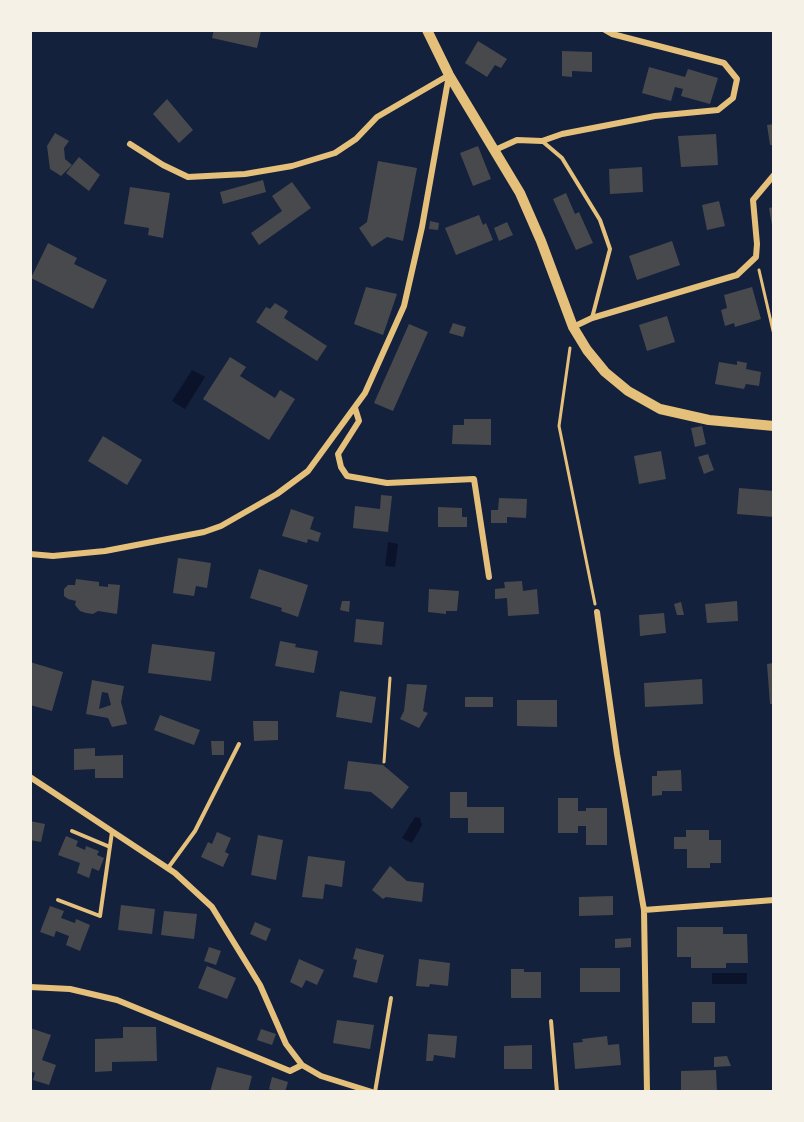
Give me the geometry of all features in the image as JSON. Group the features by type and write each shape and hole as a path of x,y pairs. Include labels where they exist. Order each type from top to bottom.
{"main road":[{"path":"427,30 449,75 524,203 573,327 587,350 605,372 628,391 660,409 709,420 774,426"}],"street":[{"path":"495,150 517,140 542,141 562,134 655,117 718,110 733,98 737,79 724,63 604,30"},
{"path":"130,144 163,165 188,177 245,174 292,166 335,153 356,139 377,117 449,75"},
{"path":"30,554 53,556 105,551 204,532 221,526 277,494 308,471 365,393 404,306 422,227 449,75"},
{"path":"573,327 592,318 737,275 756,257 753,200 774,175"},
{"path":"356,408 359,421 338,454 341,467 347,476 387,483 474,479 489,577"},
{"path":"597,612 617,754 644,910 647,1092"},
{"path":"30,777 167,868 212,907 260,986 286,1044 302,1065 321,1076 373,1092"},
{"path":"644,910 774,900"},
{"path":"30,987 70,989 117,1000 290,1071 302,1065"}],"lane":[{"path":"542,141 562,158 600,220 610,249 592,318"},
{"path":"167,868 195,831 239,744"},
{"path":"72,831 110,847"},
{"path":"58,900 100,916 112,832"},
{"path":"373,1092 391,998"},
{"path":"551,1022 557,1092"}],"path":[{"path":"756,257 774,335"},
{"path":"571,340 559,426 597,612"},
{"path":"384,762 390,678"}],"water":[{"path":"192,370 205,377 185,409 172,401"},
{"path":"388,542 398,544 395,567 385,566"},
{"path":"415,817 420,818 422,825 412,843 402,838"},
{"path":"712,973 747,973 747,984 712,984"}],"building":[{"path":"214,30 261,31 257,48 212,38"},
{"path":"478,41 507,59 501,68 495,65 487,77 465,63"},
{"path":"562,51 592,52 592,72 572,71 572,77 562,76"},
{"path":"649,67 685,77 688,69 718,78 710,104 681,96 683,89 675,87 671,101 642,93"},
{"path":"167,99 193,130 179,143 153,114"},
{"path":"774,124 774,145 770,145 767,125"},
{"path":"55,133 69,141 64,148 65,159 72,165 61,176 50,169 47,146"},
{"path":"716,134 718,165 681,167 678,136"},
{"path":"478,146 491,179 473,186 460,153"},
{"path":"79,157 100,175 89,191 66,173"},
{"path":"378,161 417,168 403,241 387,237 372,247 359,228 367,222"},
{"path":"642,167 643,192 610,194 609,169"},
{"path":"263,180 266,192 223,204 220,192"},
{"path":"292,182 311,208 259,245 251,233 282,211 272,196"},
{"path":"130,187 170,193 163,238 148,235 149,228 124,224"},
{"path":"566,193 575,214 579,212 593,243 576,250 553,199"},
{"path":"719,201 725,226 707,230 702,205"},
{"path":"774,207 774,231 773,231 769,208"},
{"path":"479,215 483,225 486,223 493,240 456,255 445,228"},
{"path":"430,221 439,223 438,230 429,229"},
{"path":"507,222 513,235 499,241 494,228"},
{"path":"672,241 680,265 637,280 629,256"},
{"path":"48,243 77,258 74,264 107,280 93,309 31,278"},
{"path":"366,287 397,294 383,335 354,324"},
{"path":"752,287 761,319 735,327 734,323 725,326 721,310 727,308 724,295"},
{"path":"275,303 288,311 284,318 327,346 317,361 256,322 266,307 270,309"},
{"path":"667,316 675,342 647,351 639,325"},
{"path":"453,323 466,327 463,337 449,333"},
{"path":"409,324 428,332 393,411 374,403"},
{"path":"230,357 246,367 240,376 275,398 280,390 295,399 269,440 203,399"},
{"path":"737,361 747,363 746,369 761,372 759,386 746,384 744,389 715,384 719,362 737,365"},
{"path":"464,419 491,419 491,445 452,444 453,425 464,425"},
{"path":"702,426 706,444 695,447 691,428"},
{"path":"103,436 142,460 127,485 88,461"},
{"path":"661,451 666,479 639,484 634,456"},
{"path":"708,454 714,470 704,474 698,457"},
{"path":"739,488 774,491 774,517 737,514"},
{"path":"381,495 392,496 388,532 353,528 355,506 380,509"},
{"path":"499,498 527,499 526,518 507,517 507,523 491,523 491,510 498,510"},
{"path":"438,507 462,508 462,517 467,517 467,527 438,527"},
{"path":"291,509 314,517 310,529 321,533 318,542 308,539 307,543 282,536"},
{"path":"178,558 211,563 207,588 196,586 194,596 173,593"},
{"path":"259,569 308,585 298,617 281,611 282,608 250,598"},
{"path":"76,579 99,582 99,586 120,585 117,614 98,611 93,614 80,611 75,605 76,601 64,596 64,589 68,585 75,585"},
{"path":"522,581 523,591 537,589 539,614 508,616 507,598 495,599 495,589 505,588 504,582"},
{"path":"429,589 459,591 457,611 446,611 446,614 428,612"},
{"path":"342,601 350,601 349,612 340,610"},
{"path":"737,601 738,621 707,623 705,604"},
{"path":"681,602 684,615 677,615 674,604"},
{"path":"664,613 666,633 640,636 639,615"},
{"path":"356,619 384,622 382,645 354,642"},
{"path":"280,641 296,644 295,647 318,651 314,673 275,666"},
{"path":"152,644 215,652 211,681 148,673"},
{"path":"30,662 63,672 52,711 30,705"},
{"path":"774,663 774,704 770,704 767,664"},
{"path":"702,679 703,704 645,707 644,683"},
{"path":"92,680 124,686 121,702 127,724 112,727 108,718 86,714","holes":["102,692 108,693 111,705 99,709"]},
{"path":"407,684 427,685 423,711 428,713 419,728 400,719 404,711"},
{"path":"340,691 376,697 372,723 336,717"},
{"path":"465,697 493,697 493,707 465,707"},
{"path":"517,700 557,700 557,727 517,726"},
{"path":"160,715 200,730 194,745 154,730"},
{"path":"253,721 278,721 278,740 254,741"},
{"path":"211,741 224,741 224,755 212,755"},
{"path":"95,748 95,756 123,755 123,778 95,778 95,769 74,770 74,749"},
{"path":"348,761 383,765 409,787 392,809 371,792 344,789"},
{"path":"681,770 682,791 662,791 662,795 652,796 652,776 657,776 657,771"},
{"path":"450,792 467,792 467,807 504,807 504,833 468,833 468,818 450,818"},
{"path":"558,798 578,798 578,811 586,811 586,808 607,808 607,845 586,845 586,826 578,826 578,833 558,833"},
{"path":"30,821 45,824 41,842 30,840"},
{"path":"686,830 709,830 709,840 721,840 721,863 710,863 710,868 687,868 687,849 674,849 674,837 686,837"},
{"path":"217,832 231,838 225,852 229,854 223,867 201,857 208,842 212,844"},
{"path":"258,835 283,840 276,880 251,875"},
{"path":"66,836 78,841 76,846 85,850 86,846 99,851 97,855 104,858 99,871 92,868 89,878 77,873 80,863 58,855"},
{"path":"308,856 345,861 342,887 325,884 323,899 302,897"},
{"path":"390,866 407,881 424,883 422,902 386,897 383,899 372,890"},
{"path":"613,896 613,915 579,916 579,897"},
{"path":"121,905 155,909 152,934 118,930"},
{"path":"50,906 64,911 61,918 75,923 76,919 90,925 80,951 66,945 69,936 56,931 54,937 40,932"},
{"path":"164,911 197,914 194,939 161,935"},
{"path":"255,922 271,929 266,941 250,934"},
{"path":"677,927 723,927 723,934 747,934 748,963 726,963 726,968 691,968 691,957 677,957"},
{"path":"631,938 631,947 615,948 615,939"},
{"path":"209,947 221,951 216,965 204,961"},
{"path":"356,948 384,955 377,983 353,977 357,960 353,959"},
{"path":"299,959 324,970 317,985 306,980 302,988 290,982"},
{"path":"419,959 450,963 448,986 430,984 429,987 416,986"},
{"path":"207,966 236,978 227,999 198,988"},
{"path":"580,968 620,968 620,992 580,992"},
{"path":"511,969 541,972 541,998 511,998"},
{"path":"692,1002 715,1002 715,1023 692,1023"},
{"path":"337,1020 374,1025 370,1049 333,1043"},
{"path":"123,1027 156,1027 157,1061 112,1062 112,1071 95,1072 95,1039 123,1038"},
{"path":"30,1028 51,1035 42,1060 56,1065 49,1085 33,1080 35,1073 30,1071"},
{"path":"261,1029 276,1034 272,1045 257,1040"},
{"path":"428,1034 457,1036 455,1058 434,1055 433,1061 426,1061"},
{"path":"607,1036 608,1045 619,1044 621,1065 575,1069 573,1043 583,1042 582,1039"},
{"path":"532,1045 532,1069 504,1069 504,1046"},
{"path":"727,1056 731,1066 714,1067 714,1057"},
{"path":"217,1067 252,1076 248,1092 210,1092"},
{"path":"716,1070 717,1092 681,1092 681,1071"},
{"path":"272,1077 288,1082 285,1092 269,1089"}]}
